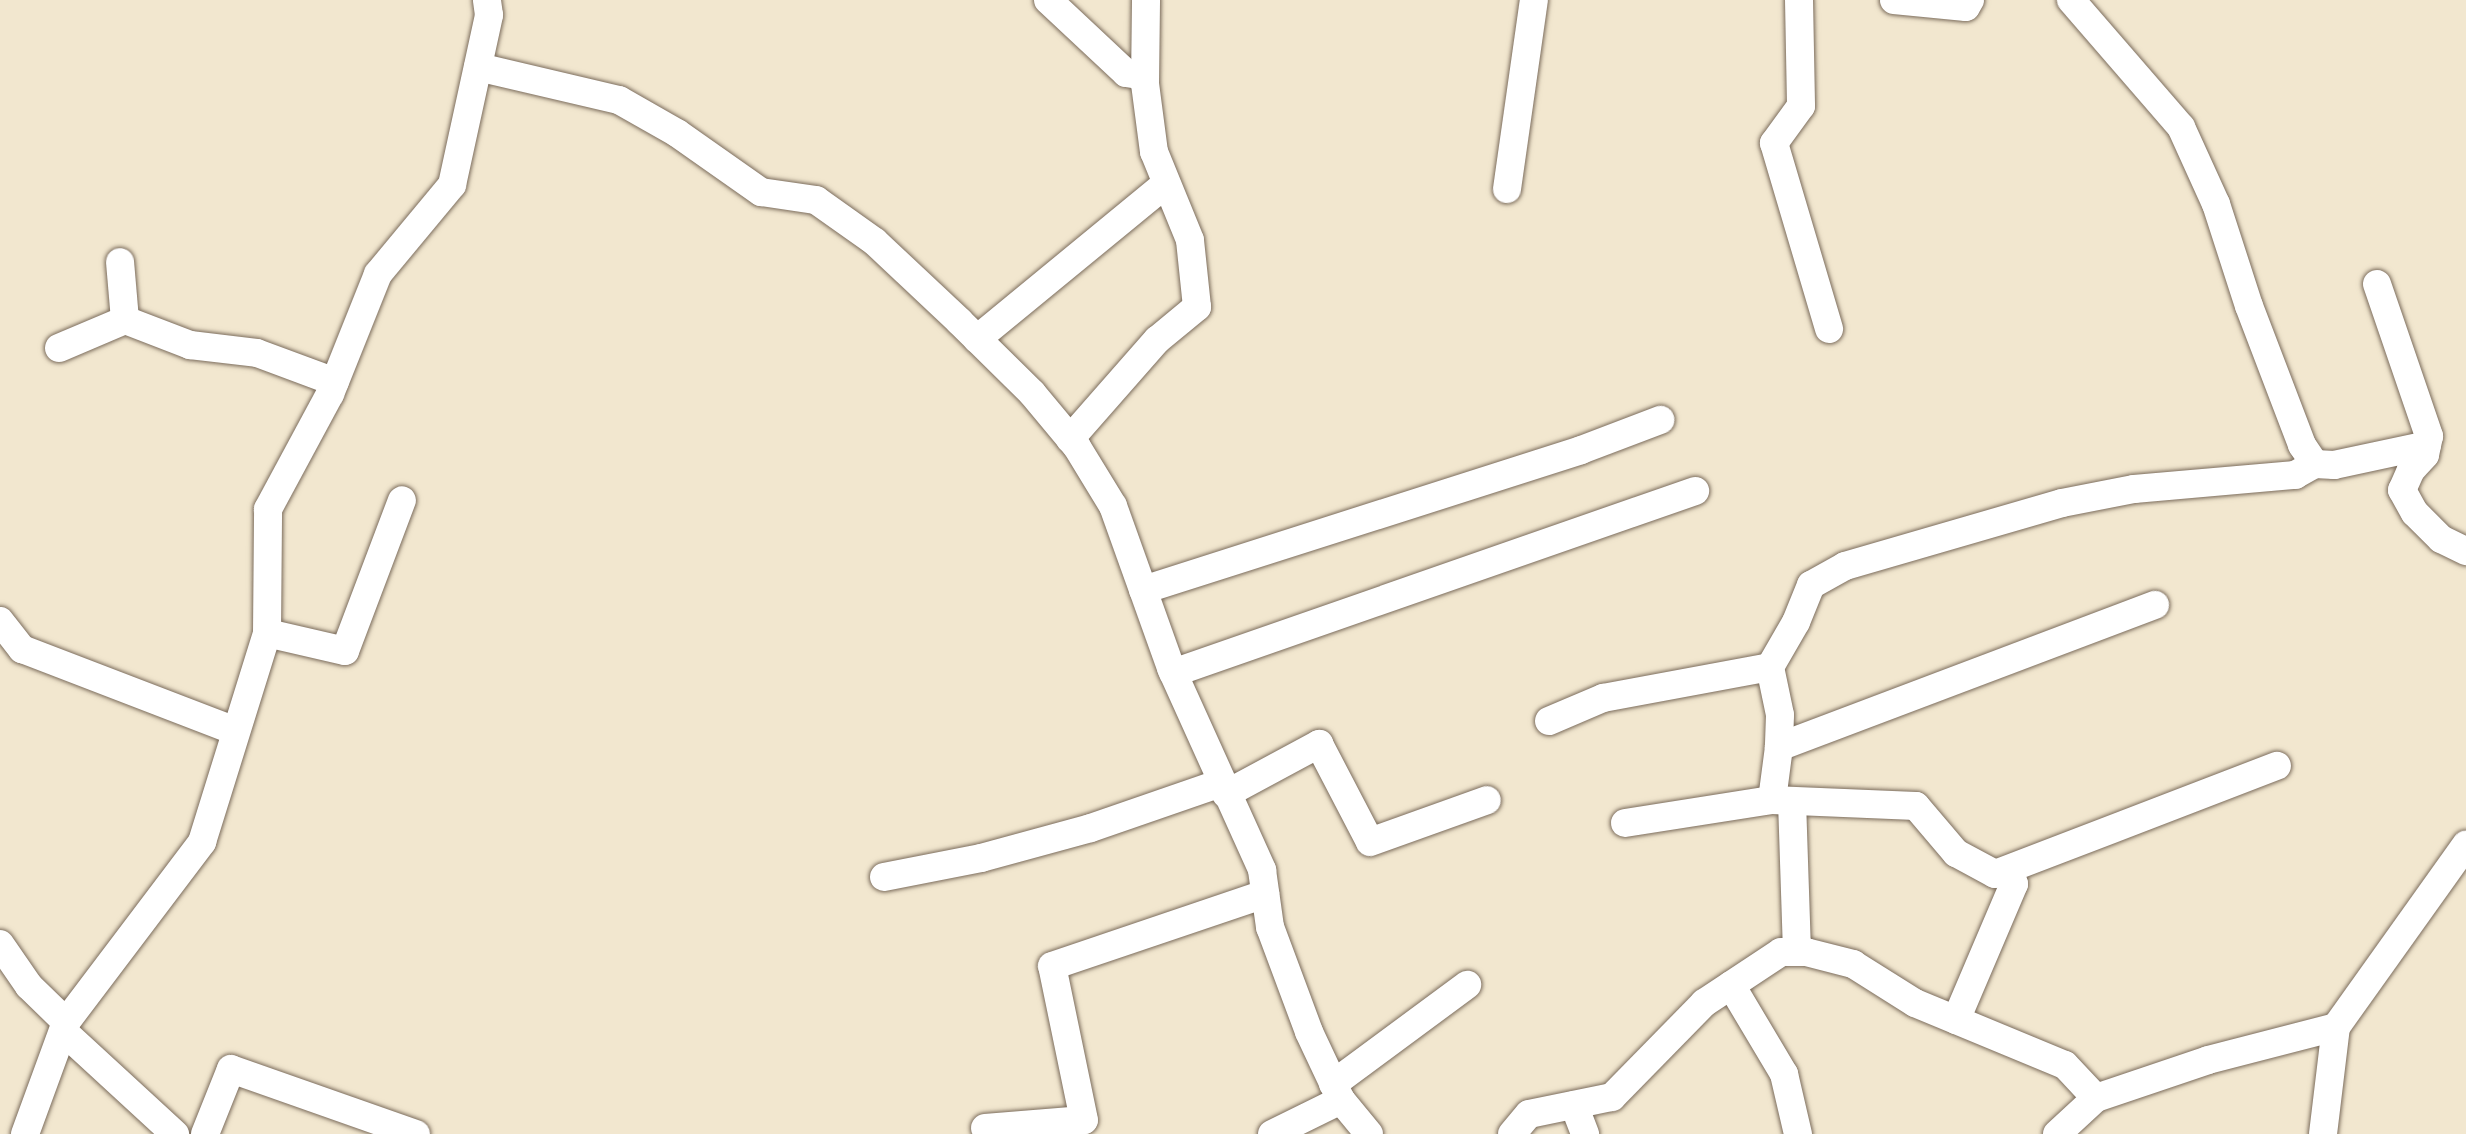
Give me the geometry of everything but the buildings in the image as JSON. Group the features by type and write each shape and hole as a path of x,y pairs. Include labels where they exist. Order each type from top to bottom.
{"street":[{"path":"25,1134 65,1027 202,842 267,633 268,509 335,382 378,274 452,185 489,15 487,0"},
{"path":"1048,0 1126,73 1145,76"},
{"path":"1070,439 1157,340 1197,307 1190,240 1154,152 1145,76 1146,0"},
{"path":"1507,189 1534,0"},
{"path":"1799,0 1801,106 1774,143 1829,329"},
{"path":"1894,0 1966,7 1970,0"},
{"path":"2071,0 2181,127 2216,204 2249,306 2302,445 2315,464"},
{"path":"478,67 619,100 677,133 761,192 816,200 875,242 1032,393 1070,439 1113,506 1173,673 1262,870 1270,927 1309,1032 1337,1092 1369,1134"},
{"path":"977,339 1166,184"},
{"path":"120,262 125,320"},
{"path":"2377,284 2429,436 2425,455 2411,470 2402,490 2415,513 2441,539 2466,551"},
{"path":"59,348 125,320 190,345 257,353 335,382"},
{"path":"1143,590 1523,469 1660,420"},
{"path":"1797,952 1782,800 1780,715 1770,667 1796,622 1811,585 1845,566 2062,503 2134,489 2295,475 2315,464 2334,465 2427,445"},
{"path":"1173,673 1695,491"},
{"path":"267,633 345,651 402,500"},
{"path":"1779,747 2155,605"},
{"path":"0,621 22,649 236,731"},
{"path":"1549,721 1603,698 1770,667"},
{"path":"884,877 981,858 1224,789 1319,744 1370,842 1487,800"},
{"path":"1625,823 1782,800 1916,806 1956,853 1995,874 2277,766"},
{"path":"2323,1134 2336,1027 2466,845"},
{"path":"1956,1020 2014,884 2008,870"},
{"path":"985,1128 1084,1120 1052,966 1265,894"},
{"path":"0,944 29,986 65,1027 175,1134"},
{"path":"1512,1134 1529,1114 1612,1097 1704,1003 1781,952 1797,952 1853,964 1915,1003 2065,1065 2096,1098"},
{"path":"1272,1134 1337,1092 1467,985"},
{"path":"1731,985 1784,1074 1798,1134"},
{"path":"2057,1134 2096,1098 2208,1060 2336,1027"},
{"path":"205,1134 231,1069 416,1134"},
{"path":"1574,1105 1585,1134"}]}
